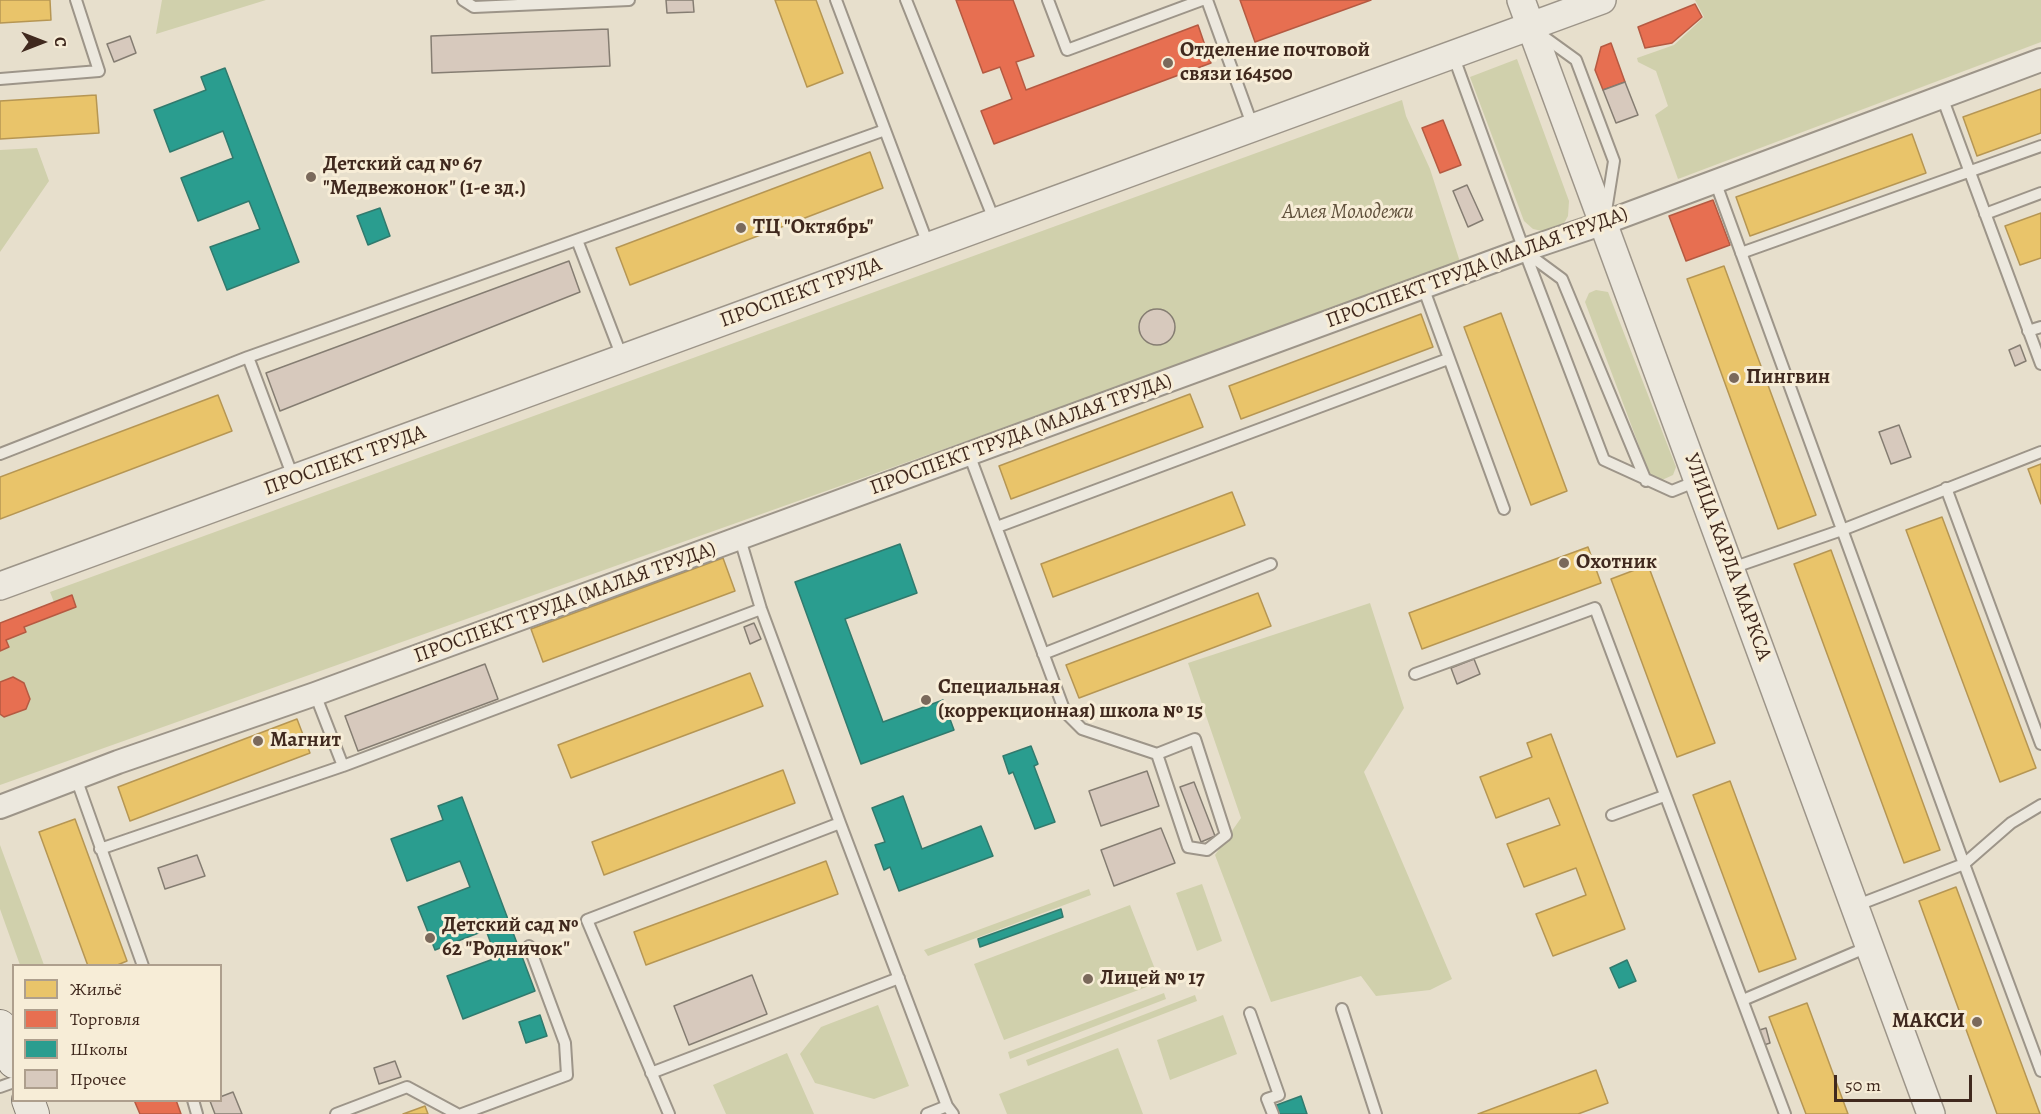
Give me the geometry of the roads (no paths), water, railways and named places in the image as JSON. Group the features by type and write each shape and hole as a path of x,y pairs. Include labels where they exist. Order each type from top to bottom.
{"street":[{"name":"УЛИЦА КАРЛА МАРКСА","path":"1521,0 1931,1114"},
{"name":"ПРОСПЕКТ ТРУДА","path":"0,586 1602,0"},
{"name":"ПРОСПЕКТ ТРУДА (МАЛАЯ ТРУДА)","path":"0,807 740,539 1524,250 1604,223 2041,60"}],"lane":[{"path":"0,79 99,71 76,0"},
{"path":"463,0 474,8 629,0"},
{"path":"836,0 929,247"},
{"path":"906,0 995,223"},
{"path":"1048,0 1067,50 1202,0"},
{"path":"1207,0 1253,128"},
{"path":"1453,54 1604,460 1672,491 1699,480"},
{"path":"1942,97 2041,364"},
{"path":"0,454 248,357 885,130"},
{"path":"1741,253 2041,146"},
{"path":"1715,181 2041,1071"},
{"path":"1985,214 2041,194"},
{"path":"577,240 623,359"},
{"path":"1524,250 1562,279 1646,481"},
{"path":"1423,287 1504,508"},
{"path":"2028,332 2041,327"},
{"path":"248,357 294,479"},
{"path":"997,527 1448,359"},
{"path":"1731,568 1842,530 2041,452"},
{"path":"969,454 1065,712 1082,729 1157,754 1195,739 1226,835 1207,850 1188,847 1157,754"},
{"path":"1946,488 2041,744"},
{"path":"740,539 761,609 950,1110 927,1114"},
{"path":"1042,654 1271,564"},
{"path":"1415,674 1595,608 1785,1114"},
{"path":"100,849 343,766 761,609"},
{"path":"315,694 343,766"},
{"path":"76,778 142,964"},
{"path":"1612,815 1664,795"},
{"path":"1855,906 1964,864 2011,823 2041,805"},
{"path":"669,1114 587,920 840,823"},
{"path":"336,1114 407,1088 459,1114 567,1075 565,1043 529,946"},
{"path":"1743,1000 1870,946"},
{"path":"651,1074 899,978"},
{"path":"1342,1009 1376,1114"},
{"path":"1250,1013 1280,1095 1267,1099 1273,1114"}],"place":[{"name":"Отделение почтовой связи 164500","path":"1168,63"},
{"name":"Детский сад № 67 \"Медвежонок\" (1-е зд.)","path":"311,177"},
{"name":"ТЦ \"Октябрь\"","path":"741,228"},
{"name":"Пингвин","path":"1734,378"},
{"name":"Охотник","path":"1564,563"},
{"name":"Специальная (коррекционная) школа № 15","path":"926,700"},
{"name":"Магнит","path":"258,741"},
{"name":"Детский сад № 62 \"Родничок\"","path":"430,938"},
{"name":"Лицей № 17","path":"1088,979"},
{"name":"МАКСИ","path":"1977,1022"}],"park label":[{"name":"Аллея Молодежи","path":"1348,213"}]}
